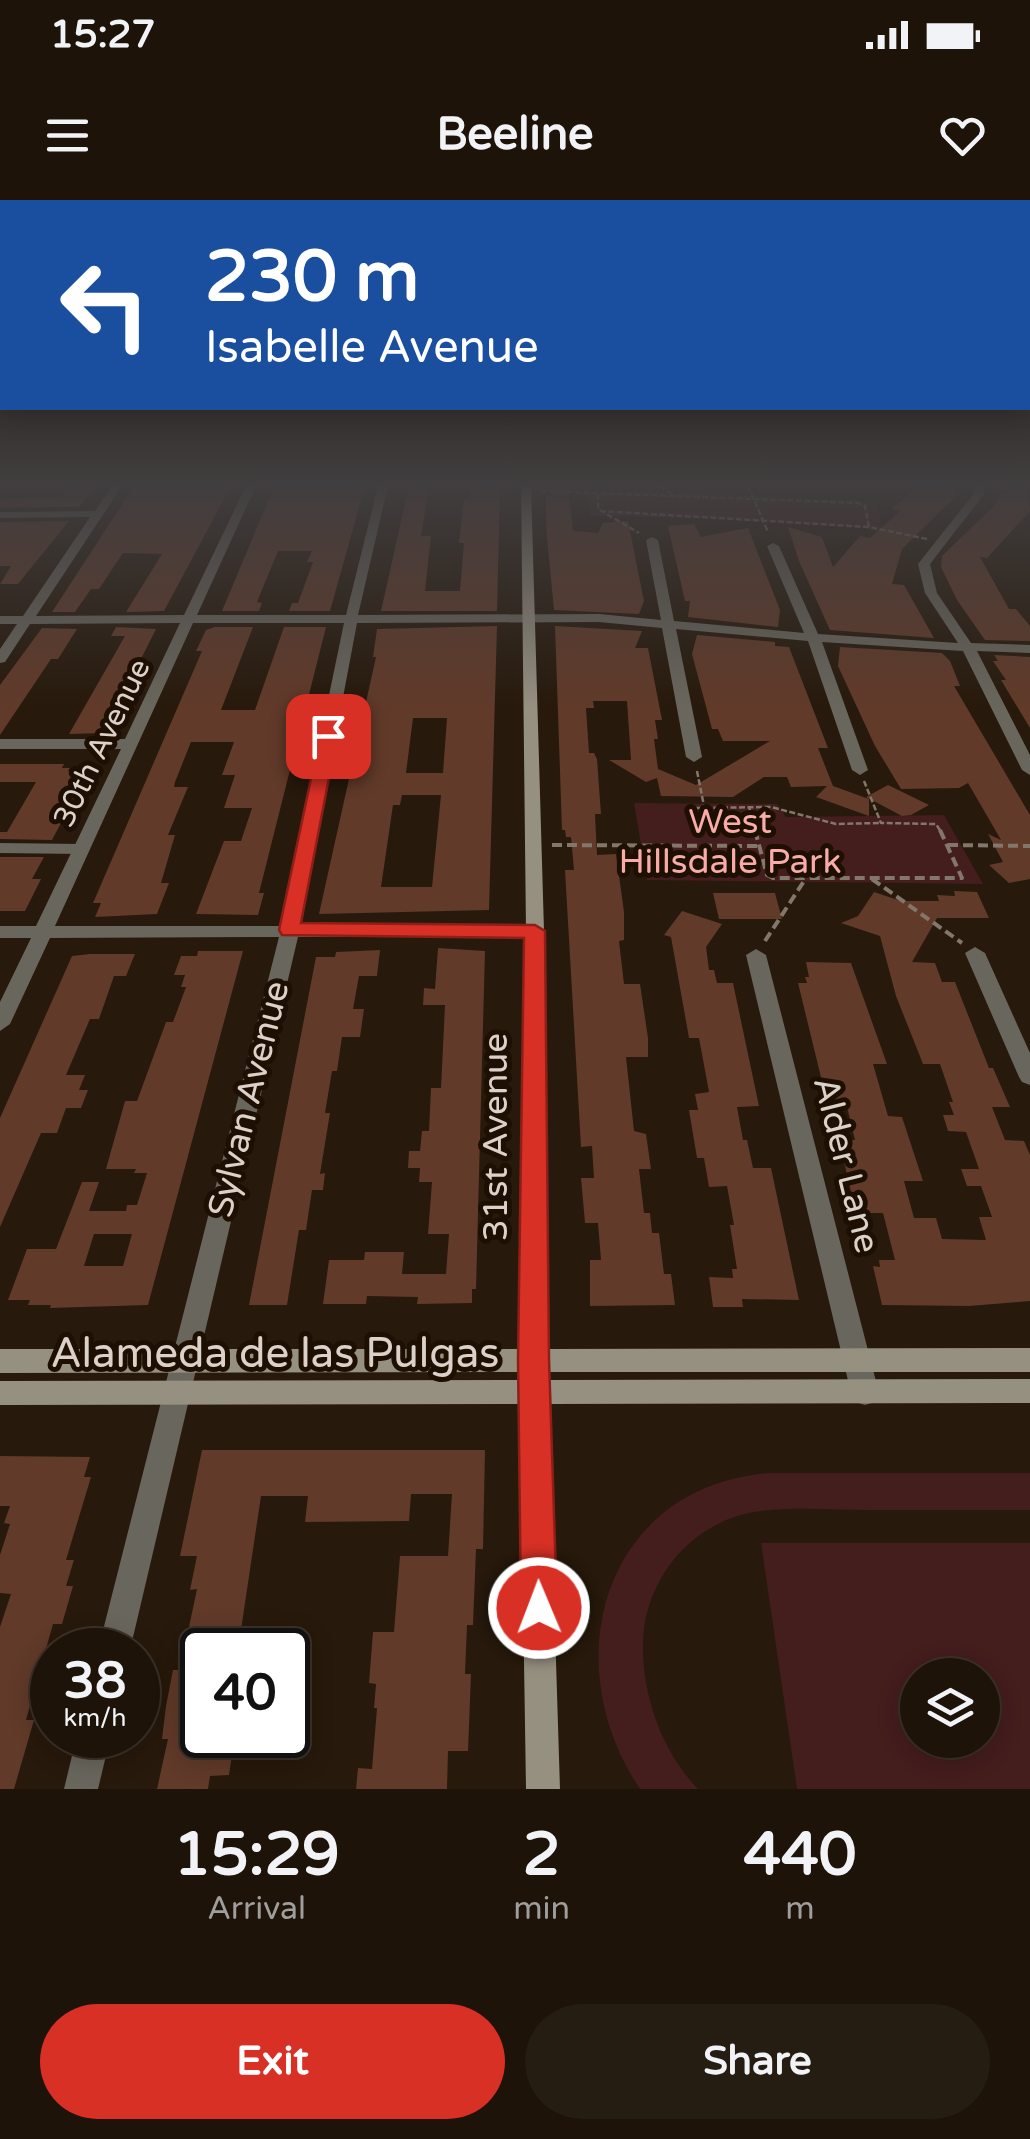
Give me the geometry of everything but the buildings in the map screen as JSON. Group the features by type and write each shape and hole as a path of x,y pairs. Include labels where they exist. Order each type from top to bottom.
{"street":[{"path":"0,659 66,560"},
{"name":"30th Avenue","path":"0,1024 218,560"},
{"name":"Sylvan Avenue","path":"119,1628 290,930 366,560"},
{"name":"31st Avenue","path":"527,560 535,931 533,1359 544,1789"},
{"path":"656,560 694,757"},
{"path":"779,560 813,637 860,770"},
{"path":"926,560 931,593 968,648 1030,770"},
{"path":"0,620 527,617 670,623 813,637 1030,649"},
{"path":"0,744 131,744"},
{"path":"0,932 535,931"},
{"path":"975,952 1030,1077"},
{"name":"Alder Lane","path":"756,955 865,1393"},
{"name":"Alameda de las Pulgas","path":"0,1361 1030,1360"},
{"name":"Alameda de las Pulgas","path":"0,1394 1030,1391"},
{"path":"81,1789 88,1758"}],"lane":[{"path":"0,848 82,848"}],"path":[{"path":"694,757 705,807"},
{"path":"860,770 881,823"},
{"path":"688,808 705,807 749,808 786,809 836,824 936,824 962,878 767,875 749,808"},
{"path":"948,844 1030,846"},
{"path":"532,845 759,846"},
{"path":"756,955 806,878"},
{"path":"872,879 975,952"}],"green space":[{"name":"West Hillsdale Park","path":"634,803 777,804 786,817 944,815 983,884 647,880"},
{"path":"771,1473 1030,1473 1030,1510 768,1510 731,1518 710,1528 692,1541 662,1576 652,1597 643,1642 646,1682 656,1721 674,1757 698,1789 640,1789 614,1739 601,1687 600,1636 611,1588 633,1545 668,1509 714,1485"},
{"path":"761,1543 1030,1543 1030,1789 797,1789"}],"route":[{"path":"328,736 290,930 535,931 533,1359 539,1608"}]}
